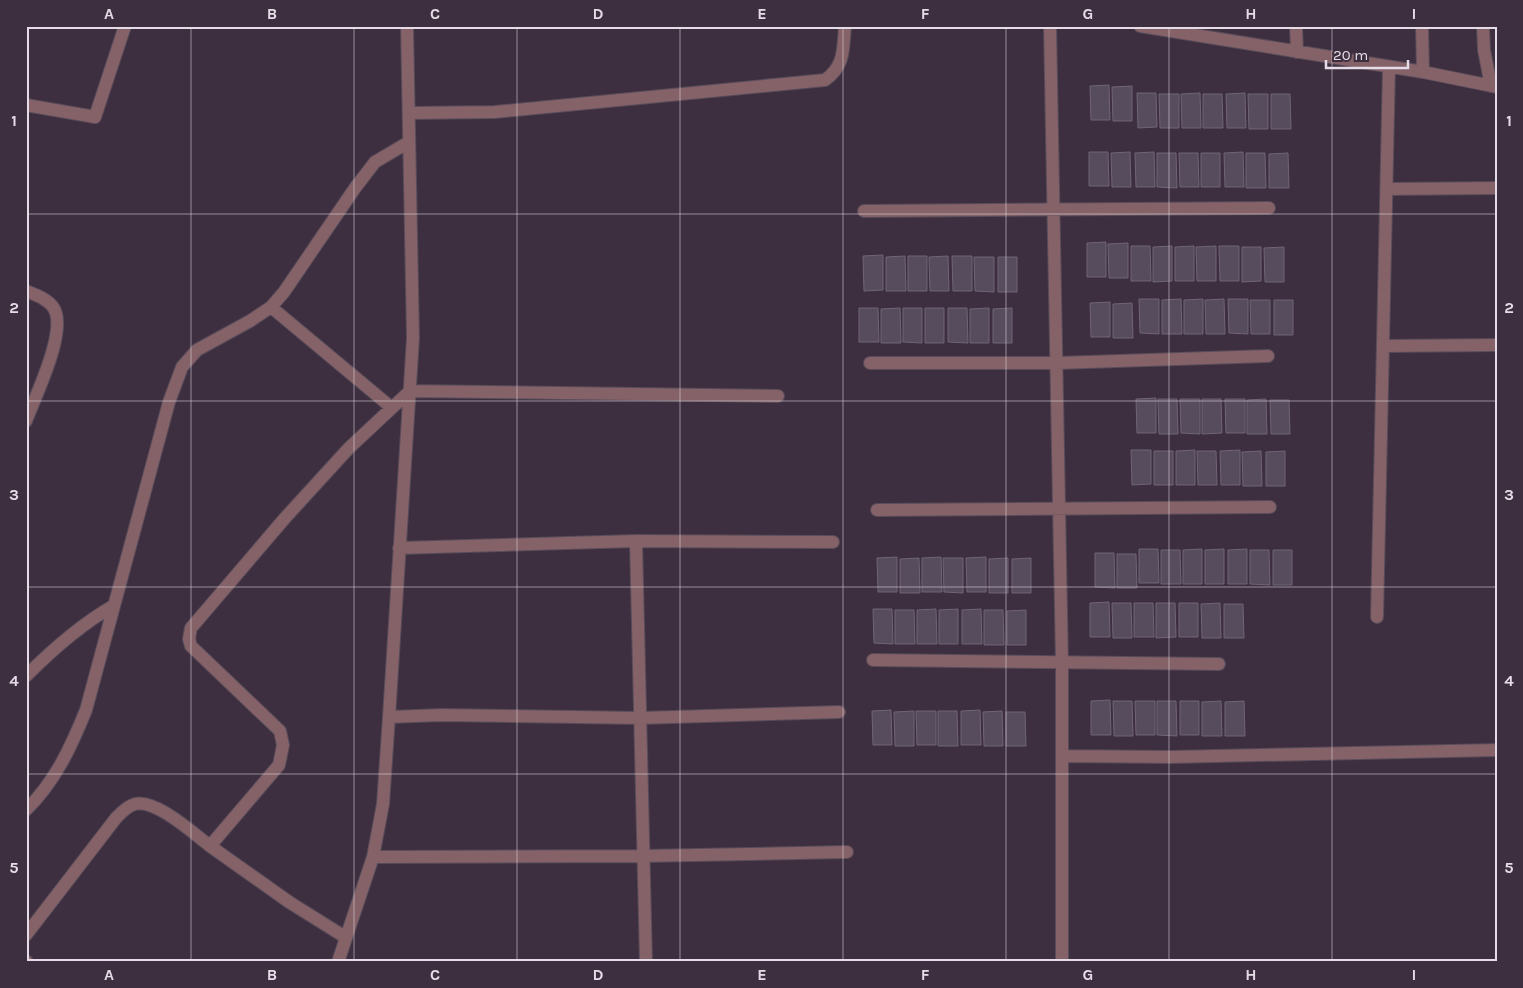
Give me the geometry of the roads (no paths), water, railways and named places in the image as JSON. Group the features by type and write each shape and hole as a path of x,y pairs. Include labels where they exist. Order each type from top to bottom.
{"street":[{"path":"26,105 95,117 125,26"},
{"path":"338,962 373,857 383,804 413,338 407,26"},
{"path":"410,113 494,112 825,80 836,73 842,57 845,26"},
{"path":"1050,26 1060,508 1062,962"},
{"path":"1140,26 1423,72 1494,86 1484,50 1483,26"},
{"path":"1296,26 1297,52"},
{"path":"1422,26 1423,72"},
{"path":"1377,617 1384,346 1388,67"},
{"path":"26,810 41,795 70,749 86,710 169,402 182,367 197,350 271,307 284,292 375,162 410,142"},
{"path":"1387,188 1497,188"},
{"path":"864,211 1270,208"},
{"path":"26,291 41,296 54,307 58,320 57,337 26,421"},
{"path":"271,307 392,408"},
{"path":"1384,346 1497,345"},
{"path":"870,363 1057,363 1268,356"},
{"path":"210,846 279,764 284,745 280,731 192,646 189,639 191,628 349,448 410,391 778,396"},
{"path":"877,510 1270,507"},
{"path":"399,548 636,541 833,542"},
{"path":"636,541 646,962"},
{"path":"26,676 55,647 85,623 113,606"},
{"path":"873,660 1062,664 1219,664"},
{"path":"389,717 442,715 640,718 839,712"},
{"path":"1062,756 1171,758 1497,750"},
{"path":"26,935 116,818 133,804 144,803 156,807 289,902 345,937"},
{"path":"373,857 643,856 847,852"}]}
